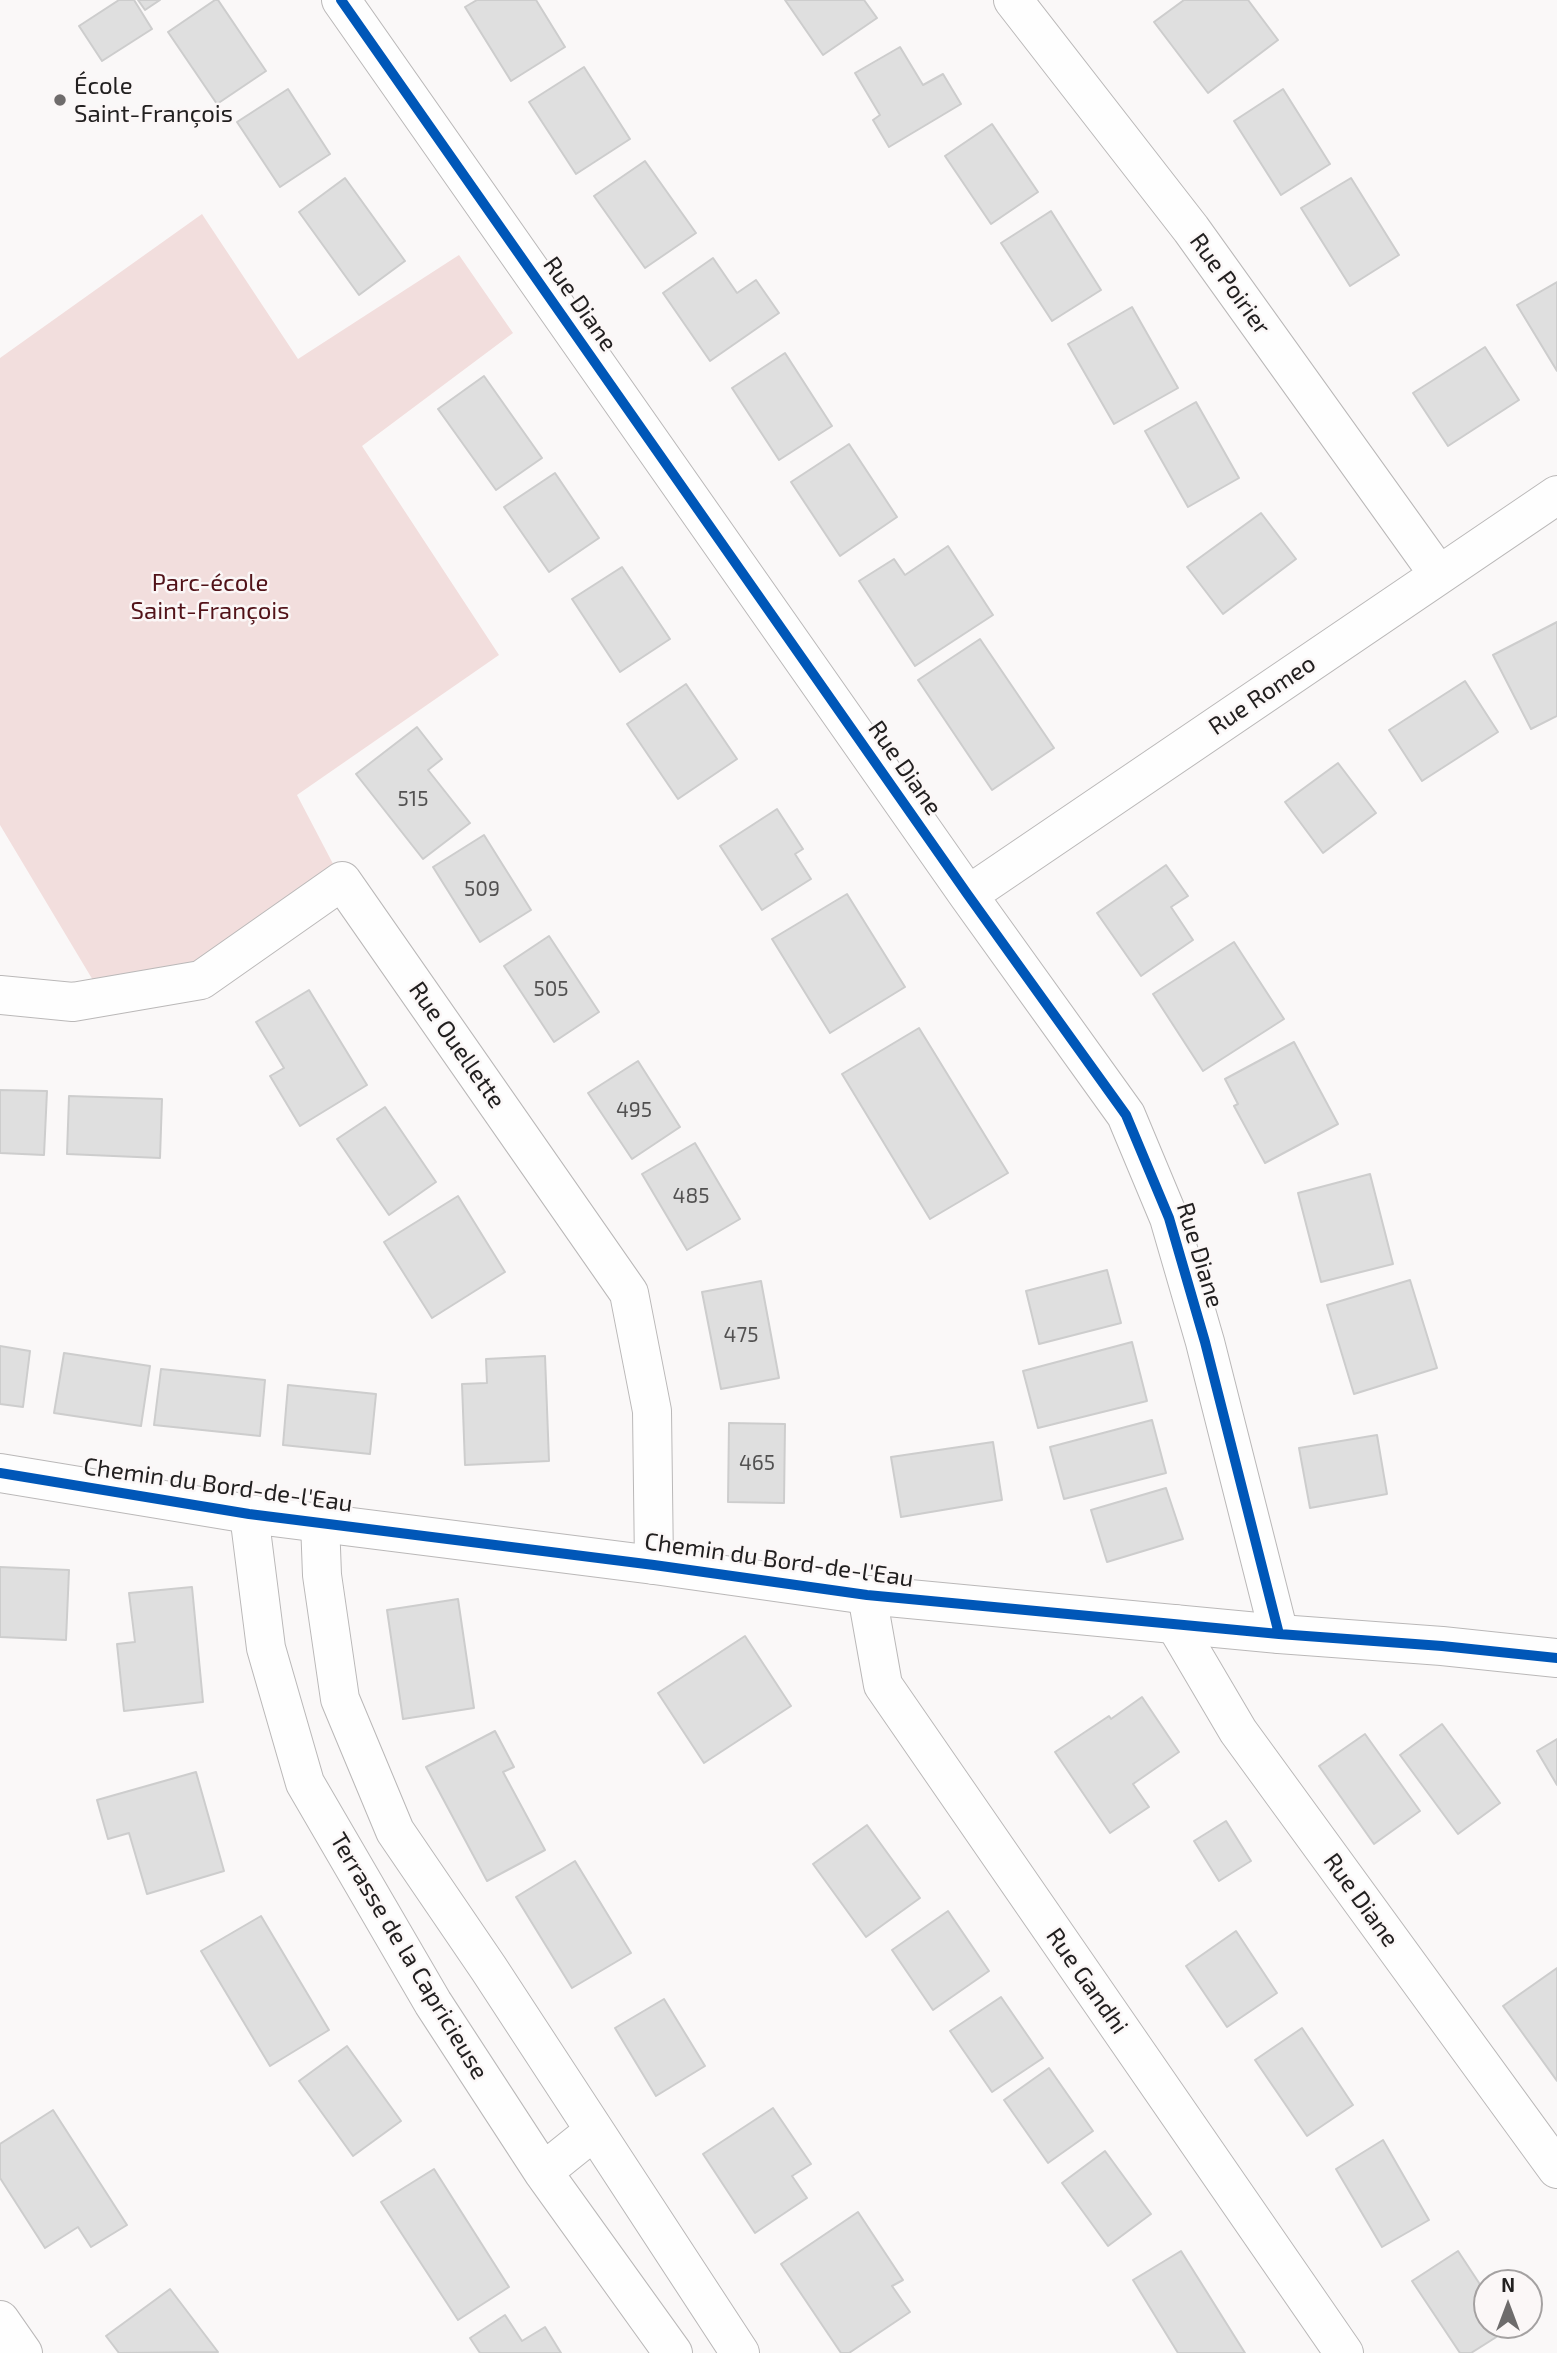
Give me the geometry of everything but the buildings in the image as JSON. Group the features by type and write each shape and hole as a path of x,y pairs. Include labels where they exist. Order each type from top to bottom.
{"street":[{"name":"Rue Diane","path":"341,0 968,895 1126,1115 1168,1218 1180,1255 1279,1634"},
{"name":"Rue Poirier","path":"1013,0 1191,229 1439,575"},
{"name":"Rue Romeo","path":"968,895 1557,495"},
{"name":"Rue Ouellette","path":"0,995 73,1002 201,980 342,881 629,1293 652,1410 654,1565"},
{"name":"Chemin du Bord-de-l'Eau","path":"0,1473 249,1514 867,1595 1557,1658"},
{"name":"Terrasse de la Capricieuse","path":"249,1514 266,1648 305,1783 433,2003 544,2172 673,2353"},
{"path":"320,1522 322,1575 340,1699 395,1831 489,1969 740,2353"},
{"name":"Rue Gandhi","path":"867,1595 883,1685 1344,2353"},
{"name":"Rue Diane","path":"1175,1624 1238,1731 1557,2169"},
{"path":"544,2172 594,2132"},
{"path":"0,2320 23,2353"}],"green space":[{"name":"Parc-école Saint-François","path":"202,214 298,359 459,255 513,333 362,446 499,655 297,795 342,881 201,980 103,997 0,825 0,358"}],"cycle path":[{"path":"341,0 968,895 1126,1115 1169,1218 1205,1342 1279,1634"},
{"path":"0,1473 249,1514 867,1595 1557,1658"}],"place":[{"name":"École Saint-François","path":"60,100"}]}
